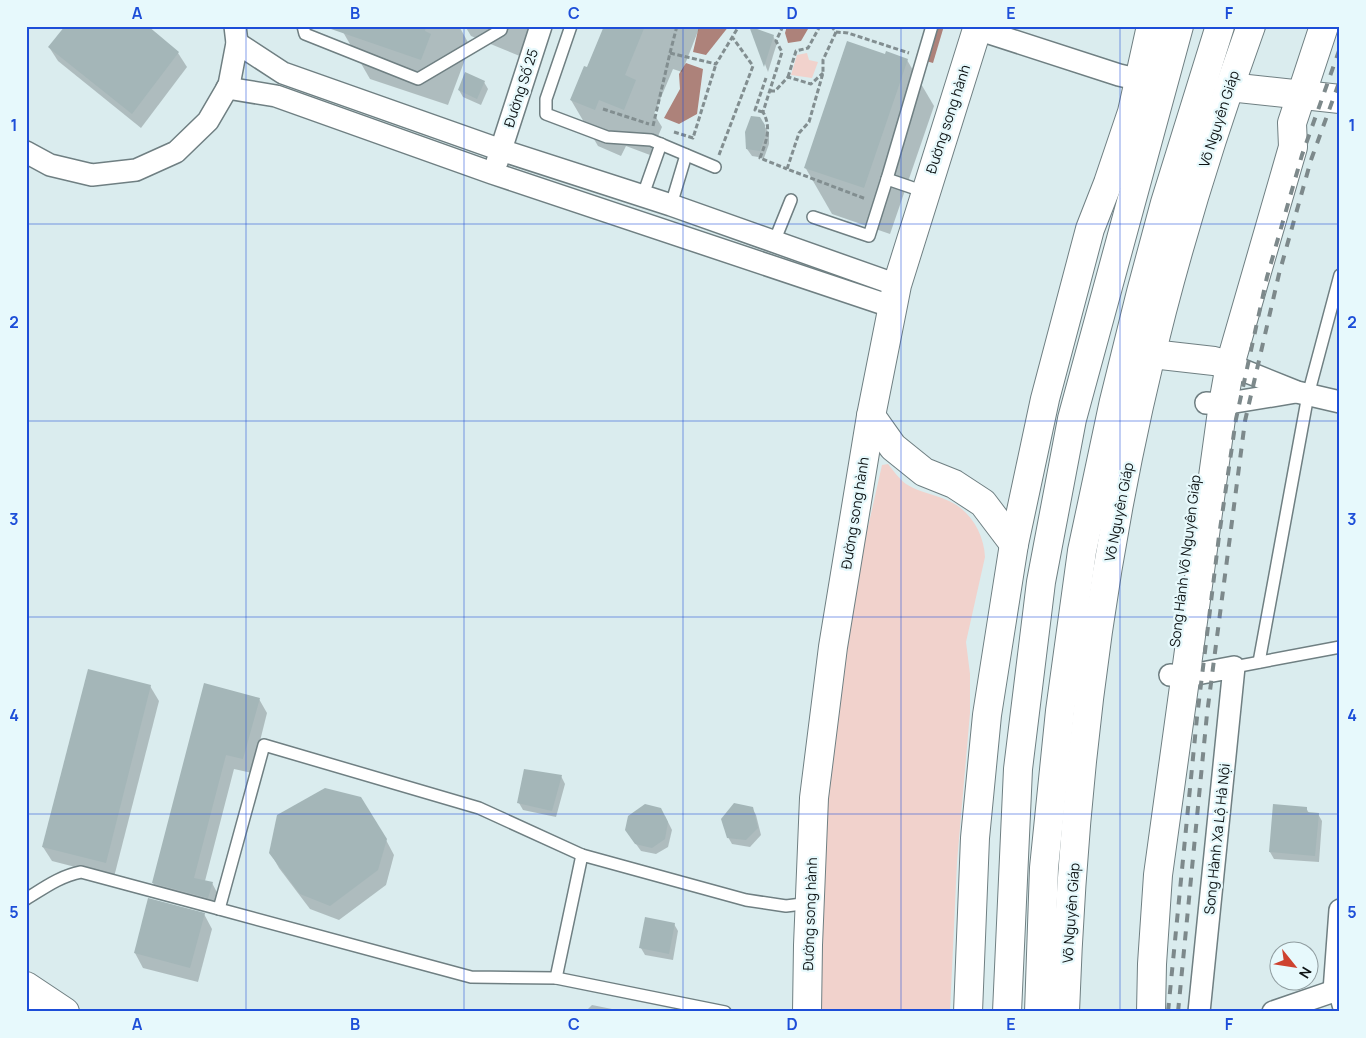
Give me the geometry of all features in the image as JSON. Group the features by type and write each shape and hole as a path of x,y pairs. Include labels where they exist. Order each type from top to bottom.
{"main road":[{"path":"1007,1012 1018,768 1041,582 1072,419 1151,83 1151,26"},
{"path":"968,1012 976,838 987,715 1014,544 1045,399 1090,229 1132,112 1151,83 1179,26"},
{"name":"Võ Nguyên Giáp","path":"1039,1012 1044,868 1060,711 1082,551 1114,400 1159,224 1220,26"},
{"name":"Võ Nguyên Giáp","path":"1066,1012 1075,851 1097,633 1115,526 1164,304 1200,177 1251,26"},
{"name":"Song Hành Võ Nguyên Giáp","path":"1132,1012 1134,960 1146,857 1205,528 1215,403 1222,363 1293,146 1292,123 1324,26"},
{"name":"Đường song hành","path":"807,1012 814,798 833,647 871,416 895,296 925,192 977,27"},
{"path":"1229,87 1340,99"},
{"path":"1159,224 1200,177 1192,116"},
{"path":"1152,354 1222,363"},
{"path":"871,416 893,447 924,472 954,484 983,503 1014,544"},
{"name":"Song Hành Võ Nguyên Giáp","path":"1151,1012 1158,875 1178,675"},
{"path":"26,986 65,1012"},
{"path":"26,1003 35,1012"}],"street":[{"name":"Đường Số 25","path":"492,173 541,26"},
{"path":"977,27 1119,75 1151,83"},
{"path":"26,152 50,165 92,175 136,170 176,152 208,122 227,88 236,35 283,73 501,150 671,205 774,242 895,296"},
{"path":"227,88 276,96 492,173 895,296"},
{"path":"26,169 50,165"},
{"path":"1222,363 1302,394 1340,402"},
{"path":"1215,403 1302,394"},
{"path":"1178,675 1234,667"},
{"name":"Song Hành Xa Lộ Hà Nội","path":"1199,1012 1234,667"},
{"path":"1273,1012 1337,990 1340,910"}],"lane":[{"path":"303,26 305,34 418,78 501,30 502,26"},
{"path":"571,26 546,99 546,114 607,137 651,140 686,155 717,162"},
{"path":"813,217 869,236 888,178 932,26"},
{"path":"643,196 661,144"},
{"path":"671,205 686,155"},
{"path":"888,178 925,192"},
{"path":"774,242 790,200"},
{"path":"1259,662 1302,394 1340,275"},
{"path":"1234,667 1340,647"},
{"path":"219,909 264,746 479,808 582,855 746,900 786,906 810,903"},
{"path":"556,978 582,855"},
{"path":"26,899 69,874 81,872 471,977 556,978 721,1011"},
{"path":"1337,990 1340,1012"}],"path":[{"path":"653,126 677,26"},
{"path":"669,131 693,138 716,64 739,26"},
{"path":"763,112 782,52 776,41 783,26"},
{"path":"770,91 775,91 788,77 796,51 808,48 820,26"},
{"path":"831,26 836,32 848,33 914,55"},
{"path":"787,169 799,133 808,122 823,73 823,60 836,32"},
{"path":"717,162 752,66 733,38"},
{"path":"670,53 716,64"},
{"path":"788,77 811,84 823,73"},
{"path":"766,78 755,110 763,112 767,119 769,133 760,158 866,199 869,190"},
{"path":"604,109 661,128"}],"shaded area":[{"path":"699,26 729,26 706,55 693,52"},
{"path":"787,26 805,26 808,29 801,41 788,43 785,33"},
{"path":"937,26 944,26 933,63 926,61"},
{"path":"807,53 809,60 818,62 812,78 791,75 797,55"},
{"path":"686,63 703,69 697,114 679,124 664,118 680,89 679,74"},
{"path":"888,464 906,484 949,501 964,511 975,524 984,548 985,557 966,642 970,674 970,713 957,862 950,1012 816,1012 826,790 847,620 882,465"}],"building":[{"path":"65,26 148,26 179,52 132,114 48,47"},
{"path":"331,26 426,26 425,31 431,34 421,60 331,29"},
{"path":"604,26 645,26 625,75 636,80 624,110 599,100 595,110 570,100 584,66 587,67"},
{"path":"749,26 774,35 764,67"},
{"path":"847,41 885,54 886,51 908,59 864,188 804,168"},
{"path":"465,72 485,81 477,99 458,90"},
{"path":"751,116 760,117 765,125 765,136 760,151 746,149 745,132"},
{"path":"88,669 151,685 106,863 42,847"},
{"path":"204,683 260,698 243,759 226,755 194,878 213,882 208,898 152,883"},
{"path":"524,769 562,775 552,811 517,803"},
{"path":"325,788 361,797 387,839 378,870 330,906 300,894 269,853 277,815"},
{"path":"734,803 753,807 758,828 746,840 727,838 721,819"},
{"path":"645,804 661,808 668,822 665,839 652,848 635,844 625,830 628,816"},
{"path":"1273,804 1307,807 1307,812 1319,813 1315,856 1269,852"},
{"path":"148,898 205,913 190,968 134,953"},
{"path":"645,917 675,923 669,954 639,948"}],"railway":[{"path":"1168,1012 1197,717 1219,536 1236,419 1267,277 1302,155 1340,48"},
{"path":"1178,1012 1207,714 1245,421 1279,274 1311,160 1340,80"}]}
